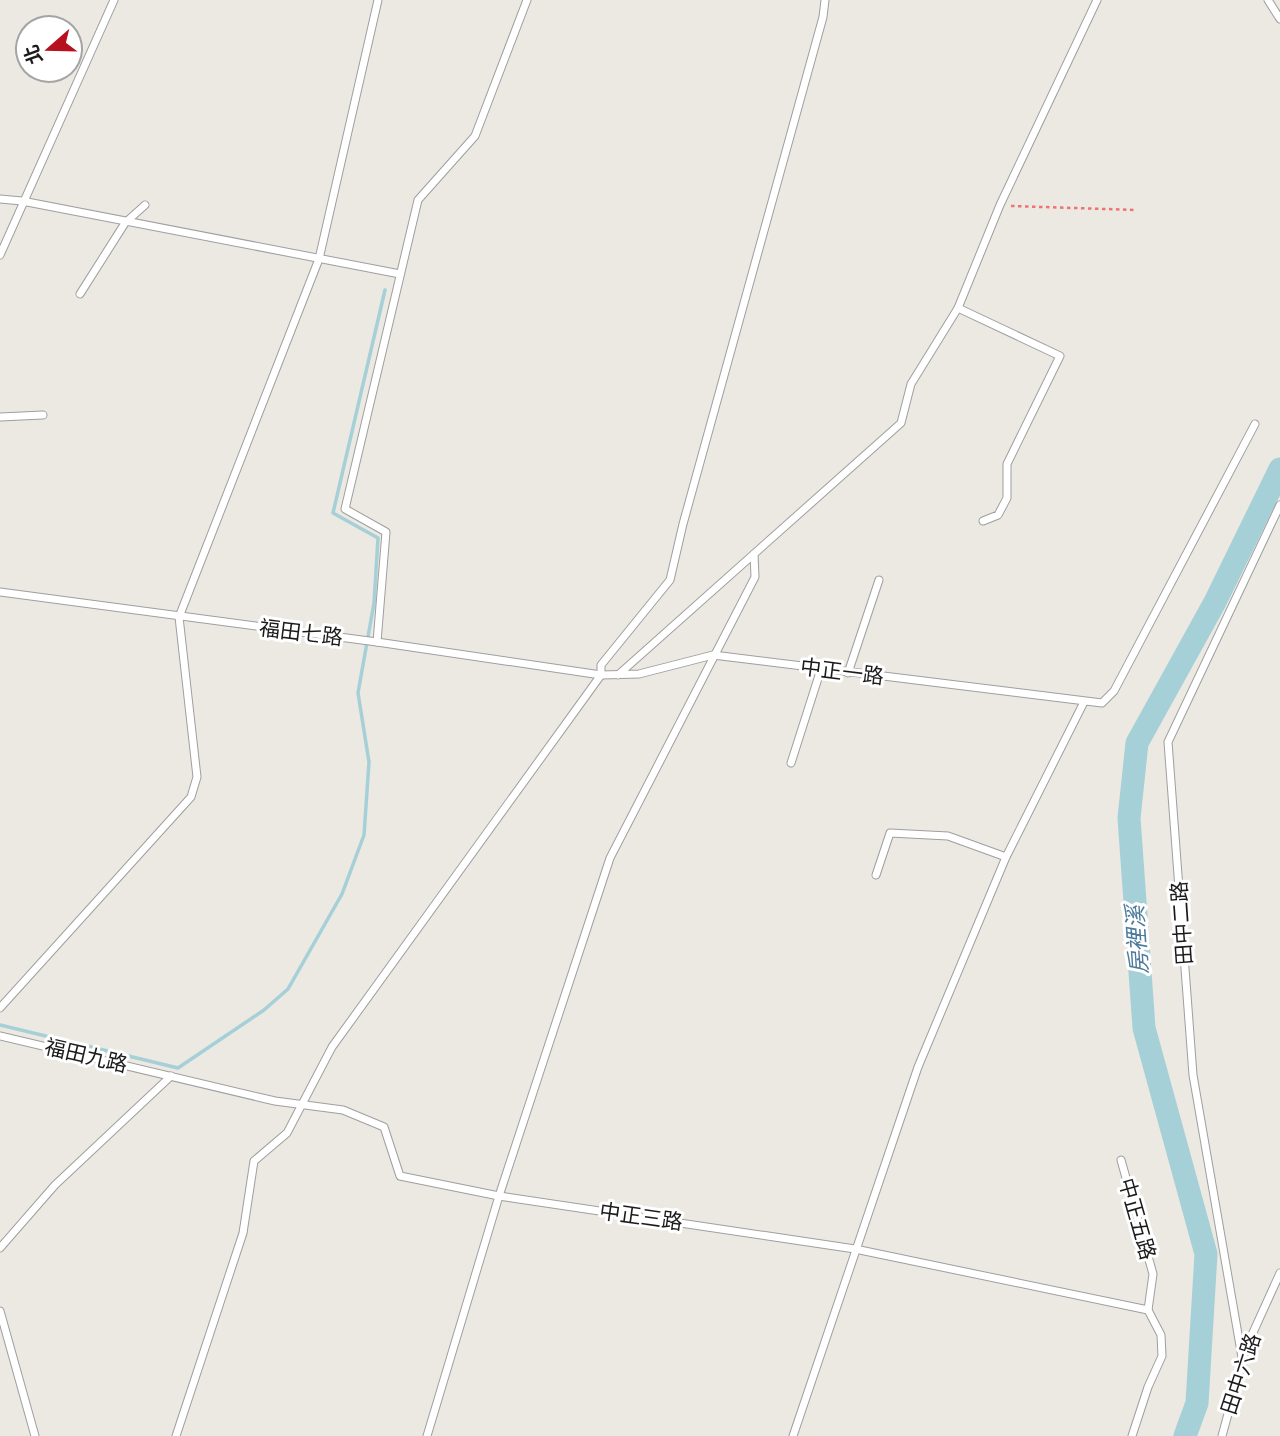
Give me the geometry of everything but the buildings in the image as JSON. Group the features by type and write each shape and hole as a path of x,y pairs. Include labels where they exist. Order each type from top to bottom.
{"lane":[{"path":"0,255 114,0"},
{"path":"0,1008 191,797 197,777 179,617 319,259 377,0"},
{"path":"377,642 386,532 345,509 418,200 475,136 527,0"},
{"path":"176,1436 243,1233 254,1161 287,1133 332,1047 601,675 601,665 670,580 825,0"},
{"path":"618,676 901,423 911,384 958,308 1000,205 1097,0"},
{"path":"1268,0 1280,19"},
{"path":"0,199 400,274"},
{"path":"80,294 125,223 145,205"},
{"path":"958,308 1060,356 1007,464 1007,498 998,515 983,521"},
{"path":"0,417 43,415"},
{"path":"793,1436 918,1067 1006,857 1084,702 1102,703 1114,691 1255,424"},
{"name":"田中二路","path":"1242,1363 1193,1075 1168,742 1280,505"},
{"path":"427,1436 499,1196 611,858 755,577 754,554"},
{"path":"848,673 879,580"},
{"name":"福田七路","path":"0,592 601,675"},
{"name":"中正一路","path":"601,675 639,674 713,655 1084,702"},
{"path":"791,763 821,669"},
{"path":"877,875 890,832 948,836 1006,857"},
{"name":"福田九路","path":"0,1036 172,1076"},
{"path":"0,1248 55,1185 172,1076"},
{"name":"中正三路","path":"172,1076 300,1106 343,1110 384,1127 400,1176 499,1196 855,1249 1148,1310"},
{"name":"中正五路","path":"1121,1160 1153,1274 1148,1310"},
{"name":"田中六路","path":"1222,1436 1246,1348 1280,1273"},
{"path":"1132,1436 1161,1356 1161,1335 1148,1310"},
{"path":"0,1311 35,1436"}],"path":[{"path":"1000,205 1137,210"}],"waterway":[{"path":"0,1025 178,1068 264,1010 288,989 342,894 364,835 369,762 358,693 374,603 378,538 333,513 385,290"},
{"name":"房裡溪","path":"1185,1436 1197,1403 1206,1254 1144,1028 1129,818 1137,743 1215,602 1280,469"}]}
